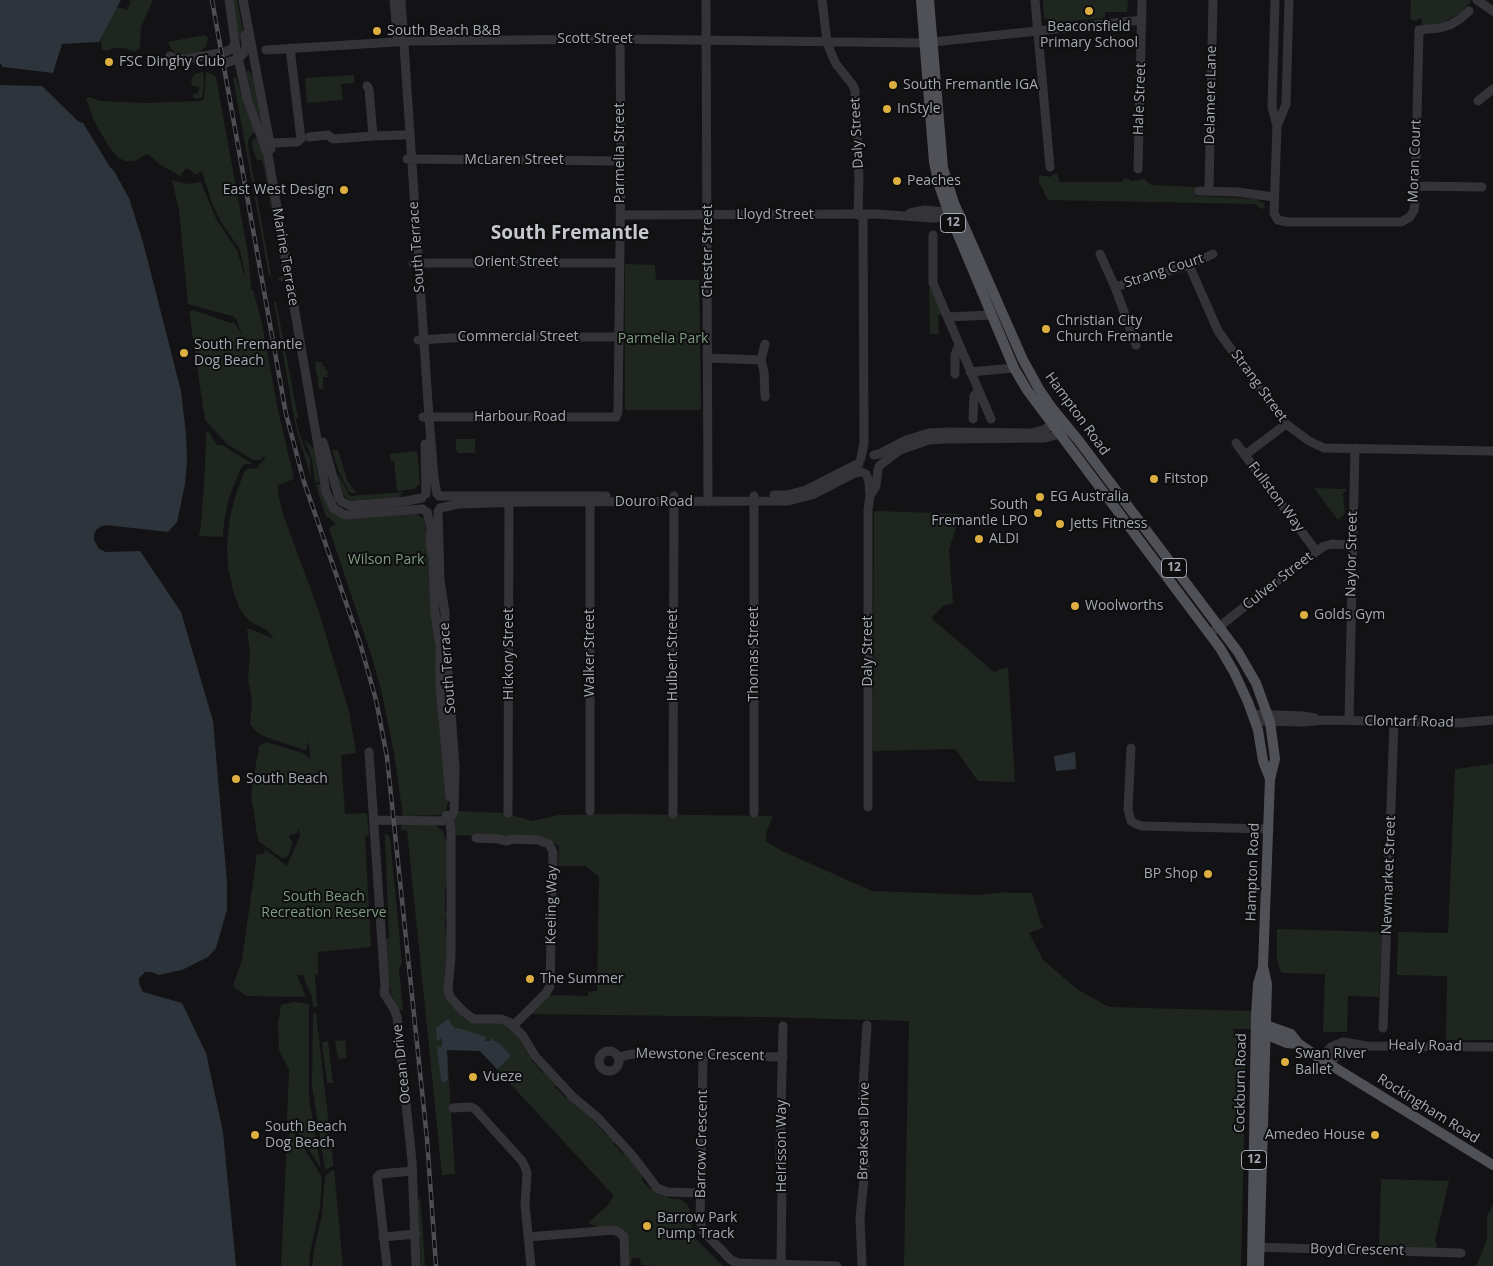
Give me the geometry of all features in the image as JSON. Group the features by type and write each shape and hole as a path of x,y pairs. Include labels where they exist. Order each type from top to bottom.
{"main road":[{"name":"Hampton Road","path":"921,0 943,168 953,212 991,314 1014,368 1027,390 1061,427 1079,441 1238,652 1262,695 1269,718 1275,759 1270,779 1264,966 1258,984 1261,1028"},
{"name":"Hampton Road","path":"928,0 928,42 934,162 941,190 1023,360 1061,427 1210,634 1234,672 1254,718 1263,761 1270,779"},
{"name":"Rockingham Road","path":"1261,1028 1291,1034 1298,1044 1325,1062 1493,1165"},
{"name":"Cockburn Road","path":"1259,1266 1256,1247 1261,1028"},
{"name":"Cockburn Road","path":"1252,1266 1256,1247"}],"street":[{"name":"Marine Terrace","path":"229,0 235,43 240,55 247,99 268,155 326,492 330,504 338,512 351,516 425,511"},
{"name":"South Terrace","path":"394,0 400,41 426,417 438,495"},
{"name":"South Terrace","path":"401,0 400,41 404,134 409,159"},
{"name":"Chester Street","path":"706,0 708,499"},
{"name":"Daly Street","path":"822,0 827,42 836,64 855,90 860,215 864,443 870,496 868,514 868,807"},
{"path":"1035,0 1050,167"},
{"name":"Hale Street","path":"1138,168 1142,0"},
{"name":"Delamere Lane","path":"1209,190 1213,0"},
{"path":"1199,191 1237,192 1274,197 1277,126 1272,107 1275,0"},
{"path":"1277,126 1286,104 1289,0"},
{"path":"1477,0 1493,11"},
{"name":"Marine Terrace","path":"244,1 270,143 291,287 324,445 339,498 346,504 357,505 406,501 424,496"},
{"path":"244,1 241,10 246,44 240,55 223,60 237,70 243,96 247,99"},
{"name":"Moran Court","path":"1274,197 1275,215 1277,218 1288,222 1402,222 1410,217 1414,210 1419,30 1450,25 1469,11"},
{"name":"Scott Street","path":"266,50 400,41 620,39 928,42 1142,20"},
{"name":"Parmelia Street","path":"616,417 618,412 620,262 620,39"},
{"path":"170,56 177,59 187,59 225,52 232,50 235,43"},
{"path":"270,143 297,142 301,139 290,48"},
{"path":"240,55 253,65 258,79"},
{"path":"367,86 373,136"},
{"path":"1478,101 1493,89"},
{"path":"309,137 328,135 333,139 404,134"},
{"name":"McLaren Street","path":"409,159 621,161"},
{"path":"1415,186 1482,188"},
{"path":"900,215 937,207 941,202 941,190"},
{"path":"925,210 953,212"},
{"path":"900,215 933,218 953,212"},
{"name":"Lloyd Street","path":"620,215 900,215"},
{"path":"933,235 933,283 991,419"},
{"name":"Strang Court","path":"1100,254 1115,287 1136,345"},
{"name":"Strang Court","path":"1115,287 1189,265 1213,254"},
{"name":"Orient Street","path":"416,262 620,262"},
{"name":"Strang Street","path":"1189,265 1218,330 1286,424 1309,441 1324,448 1493,451"},
{"path":"948,317 991,314"},
{"name":"Commercial Street","path":"421,339 619,337"},
{"path":"764,344 761,360 764,372 765,396"},
{"path":"955,374 955,355 959,344"},
{"path":"708,358 761,360"},
{"path":"970,372 1014,368"},
{"path":"973,419 974,396 978,392"},
{"name":"South Terrace","path":"424,496 426,417"},
{"name":"Harbour Road","path":"426,417 616,417"},
{"path":"1245,455 1286,424"},
{"path":"878,468 878,460 865,463 872,474 900,450 929,440 1037,439 1061,427"},
{"name":"Douro Road","path":"438,495 509,499 754,499 788,501 812,495 855,473 865,463 879,454 906,440 929,433 1031,432 1061,427"},
{"name":"Fullston Way","path":"1236,443 1316,551"},
{"name":"Naylor Street","path":"1349,720 1355,448"},
{"name":"Daly Street","path":"870,496 876,486 878,468"},
{"path":"431,492 438,495 442,501 439,509 433,513 425,511 421,504 424,496 431,492"},
{"name":"Douro Road","path":"439,509 458,504 509,499"},
{"name":"Hickory Street","path":"508,812 509,499"},
{"name":"Walker Street","path":"590,499 590,811"},
{"name":"Hulbert Street","path":"673,814 674,499"},
{"name":"Thomas Street","path":"754,499 754,813"},
{"name":"South Terrace","path":"439,509 437,519 440,543 440,582 445,612 445,645 455,767 454,811 443,818"},
{"name":"South Terrace","path":"425,511 431,527 433,594 440,646 439,668 450,798 448,811 443,818"},
{"name":"Culver Street","path":"1210,634 1324,546 1332,544 1353,545"},
{"name":"Clontarf Road","path":"1254,718 1303,716 1325,720 1459,723 1493,720"},
{"name":"Newmarket Street","path":"1383,1028 1394,722"},
{"path":"1131,748 1128,809 1131,821 1136,824 1142,826 1269,829"},
{"name":"Ocean Drive","path":"369,752 375,820 384,993 394,1009 396,1017 412,1171 416,1266"},
{"path":"375,820 443,818 450,823 451,948 449,994 455,1003 470,1017 504,1020 513,1026 523,1036 535,1056 573,1097 597,1117 632,1155 657,1188 667,1192 701,1193"},
{"name":"Keeling Way","path":"476,838 496,838 507,841 516,839 538,840 549,844 553,852 551,981 546,993 513,1026"},
{"name":"Breaksea Drive","path":"862,1266 860,1218 865,1170 863,1087 867,1025"},
{"name":"Heirisson Way","path":"780,1265 783,1026"},
{"name":"Healy Road","path":"1325,1062 1334,1045 1349,1042 1358,1045 1493,1047"},
{"name":"Mewstone Crescent","path":"618,1057 633,1054 783,1057"},
{"name":"Barrow Crescent","path":"703,1056 701,1228 731,1260 738,1264 837,1266"},
{"path":"453,1108 471,1107 475,1109 522,1161 526,1171 525,1197 531,1266"},
{"path":"387,1266 377,1177 380,1174 412,1171"},
{"path":"528,1237 616,1231 625,1240 625,1266"},
{"path":"383,1236 416,1234"},
{"name":"Boyd Crescent","path":"1256,1247 1461,1253"}],"green space":[{"path":"127,0 153,0 141,27 140,48 134,52 125,48 102,50 101,39 117,7 127,10 131,1"},
{"path":"231,0 237,0 244,37 241,39 238,39"},
{"name":"Beaconsfield Primary School","path":"1043,0 1128,0 1127,12 1105,12 1105,18 1050,23 1044,18"},
{"path":"1411,0 1470,0 1471,2 1459,14 1442,23 1423,26 1421,18 1415,21 1410,19"},
{"path":"205,35 208,38 206,46 199,53 178,55 171,49 168,42"},
{"path":"249,70 254,79 263,129 252,104 245,72"},
{"path":"203,72 202,98 193,98 193,94 198,93 199,87 192,86 191,79 195,74"},
{"name":"South Beach Recreation Reserve","path":"208,72 216,77 248,254 250,289 253,290 261,319 278,410 294,479 278,485 278,493 283,514 318,609 349,711 356,753 341,755 345,814 367,813 369,835 365,836 371,947 318,952 318,974 315,975 317,1007 313,1007 312,997 304,975 297,975 306,997 246,996 233,986 242,960 257,853 260,855 264,853 265,849 287,866 300,836 299,829 297,833 290,835 289,838 293,842 288,856 283,859 258,841 251,794 259,746 266,742 303,753 308,757 309,761 310,754 308,741 306,750 304,750 266,737 256,732 250,724 252,701 248,679 250,654 247,628 274,639 267,630 251,622 239,607 228,567 227,543 230,517 244,472 249,468 256,469 265,458 264,455 261,460 253,460 227,444 205,420 189,311 194,310 230,323 234,322 242,335 237,320 233,316 188,304 179,210 172,180 187,184 201,182 216,219 237,250 246,281 242,259 239,248 221,222 212,203 202,171 194,175 192,171 186,168 180,176 159,164 148,154 134,161 118,158 94,121 86,98 90,97 99,101 145,103 201,101 204,99 206,73"},
{"path":"354,75 354,83 341,84 343,100 307,103 305,78"},
{"path":"236,77 255,131 248,140 249,152 271,275 269,276 233,78"},
{"path":"259,135 265,154 286,281 284,282 277,278 283,276 263,162 257,160 253,150 252,141"},
{"path":"1057,173 1060,182 1121,182 1125,178 1132,181 1144,179 1151,185 1196,187 1196,196 1255,199 1264,203 1265,208 1262,209 1255,204 1048,200 1039,182 1039,175 1049,177"},
{"name":"Parmelia Park","path":"625,264 655,265 656,280 699,280 701,410 625,410"},
{"path":"929,288 942,315 938,315 939,334 930,334"},
{"path":"274,302 276,302 298,418 296,418 297,426 305,450 310,458 311,478 296,428"},
{"path":"315,362 322,362 322,366 325,366 325,370 327,370 328,377 323,377 323,389 319,389"},
{"path":"209,432 217,445 222,445 253,464 245,464 241,468 229,498 223,537 199,536 206,433"},
{"path":"304,439 314,449 319,482 315,483 312,459"},
{"path":"456,439 475,439 475,453 457,453"},
{"path":"332,450 338,450 347,480 357,494 349,492 338,470"},
{"path":"417,451 420,483 414,489 397,491 394,461 391,461 390,454"},
{"path":"339,476 350,496 403,492 399,497 351,501 343,495 337,477"},
{"name":"Wilson Park","path":"320,484 327,504 332,511 415,513 425,521 448,802 446,809 439,815 403,816 394,753 382,694 372,657 329,528 336,524 326,517 316,485"},
{"path":"1314,488 1347,489 1343,494 1345,513 1343,516 1338,520"},
{"path":"874,512 960,514 949,550 953,603 943,606 931,618 994,672 1008,667 1015,782 978,781 955,749 873,751"},
{"path":"1493,764 1493,1040 1446,1040 1447,976 1397,975 1398,932 1448,933 1455,769"},
{"path":"457,811 504,813 532,821 559,815 773,816 766,833 766,841 780,850 872,891 979,895 1008,892 1032,893 1041,924 1044,927 1029,933 1043,960 1078,990 1109,1007 1251,1011 1252,1029 1232,1029 1246,1049 1241,1266 904,1266 909,1021 529,1014 549,995 588,996 588,992 597,991 599,877 586,866 558,866 559,846 544,837 454,835 452,824"},
{"path":"401,824 435,825 443,831 447,843 445,911 448,911 448,918 445,919 446,934 448,936 448,957 445,990 462,1015 504,1023 517,1035 533,1062 543,1073 547,1073 557,1084 555,1087 565,1097 568,1097 590,1116 606,1135 609,1135 614,1140 614,1144 622,1153 627,1154 642,1176 642,1180 650,1189 668,1198 680,1199 687,1204 690,1210 693,1236 723,1266 641,1265 640,1258 632,1258 631,1264 629,1264 628,1240 588,1223 607,1206 614,1196 480,1051 447,1050 455,1174 442,1175 407,830 401,831"},
{"path":"385,834 390,837 402,963 399,969 403,1010 399,1011 391,994 384,939 389,938"},
{"path":"1277,929 1382,932 1379,997 1348,996 1347,1032 1323,1032 1325,974 1281,973 1277,960"},
{"path":"294,1002 309,1004 309,1098 321,1169 296,1129 287,1121 289,1070 279,1050 278,1024 281,1005"},
{"path":"313,1013 316,1013 333,1161 333,1166 325,1170 312,1085"},
{"path":"345,1040 347,1058 338,1059 335,1041"},
{"path":"328,1041 333,1083 327,1083 322,1042"},
{"path":"292,1129 322,1177 320,1207 309,1266 281,1266 287,1139"},
{"path":"334,1170 343,1266 312,1266 322,1214 325,1176"},
{"path":"1381,1179 1449,1181 1435,1241 1437,1244 1436,1248 1379,1247"},
{"path":"420,1196 425,1266 421,1266 418,1202"},
{"path":"1493,1205 1493,1266 1476,1266 1487,1240 1487,1216"}],"shaded area":[{"path":"0,0 121,0 99,42 62,44 53,73 3,67 0,63"},
{"path":"0,85 42,86 79,122 83,123 114,171 129,198 143,242 181,391 187,461 185,484 177,522 168,532 106,525 96,530 94,540 99,549 106,552 140,551 181,612 213,721 227,882 227,910 216,948 208,957 182,970 159,975 145,972 139,978 139,984 143,992 182,1003 206,1053 223,1132 236,1266 0,1266"},
{"path":"1075,752 1076,769 1056,771 1054,756"},
{"path":"448,1019 456,1029 486,1037 485,1041 491,1041 491,1038 511,1056 497,1069 480,1051 447,1050 448,1079 444,1083 441,1081 437,1047 442,1047 442,1038 437,1041 436,1028"}],"railway":[{"path":"212,0 286,414 304,482 360,643 376,700 387,757 427,1139 436,1266"}],"place":[{"name":"Beaconsfield Primary School","path":"1089,11"},
{"name":"South Beach B&B","path":"377,31"},
{"name":"FSC Dinghy Club","path":"109,62"},
{"name":"South Fremantle IGA","path":"893,85"},
{"name":"InStyle","path":"887,109"},
{"name":"Peaches","path":"897,181"},
{"name":"East West Design","path":"344,190"},
{"name":"Christian City Church Fremantle","path":"1046,329"},
{"name":"South Fremantle Dog Beach","path":"184,353"},
{"name":"Fitstop","path":"1154,479"},
{"name":"EG Australia","path":"1040,497"},
{"name":"South Fremantle LPO","path":"1038,513"},
{"name":"Jetts Fitness","path":"1060,524"},
{"name":"ALDI","path":"979,539"},
{"name":"Woolworths","path":"1075,606"},
{"name":"Golds Gym","path":"1304,615"},
{"name":"South Beach","path":"236,779"},
{"name":"BP Shop","path":"1208,874"},
{"name":"The Summer","path":"530,979"},
{"name":"Swan River Ballet","path":"1285,1062"},
{"name":"Vueze","path":"473,1077"},
{"name":"South Beach Dog Beach","path":"255,1135"},
{"name":"Amedeo House","path":"1375,1135"},
{"name":"Barrow Park Pump Track","path":"647,1226"}],"district":[{"name":"South Fremantle","path":"570,234"}]}
